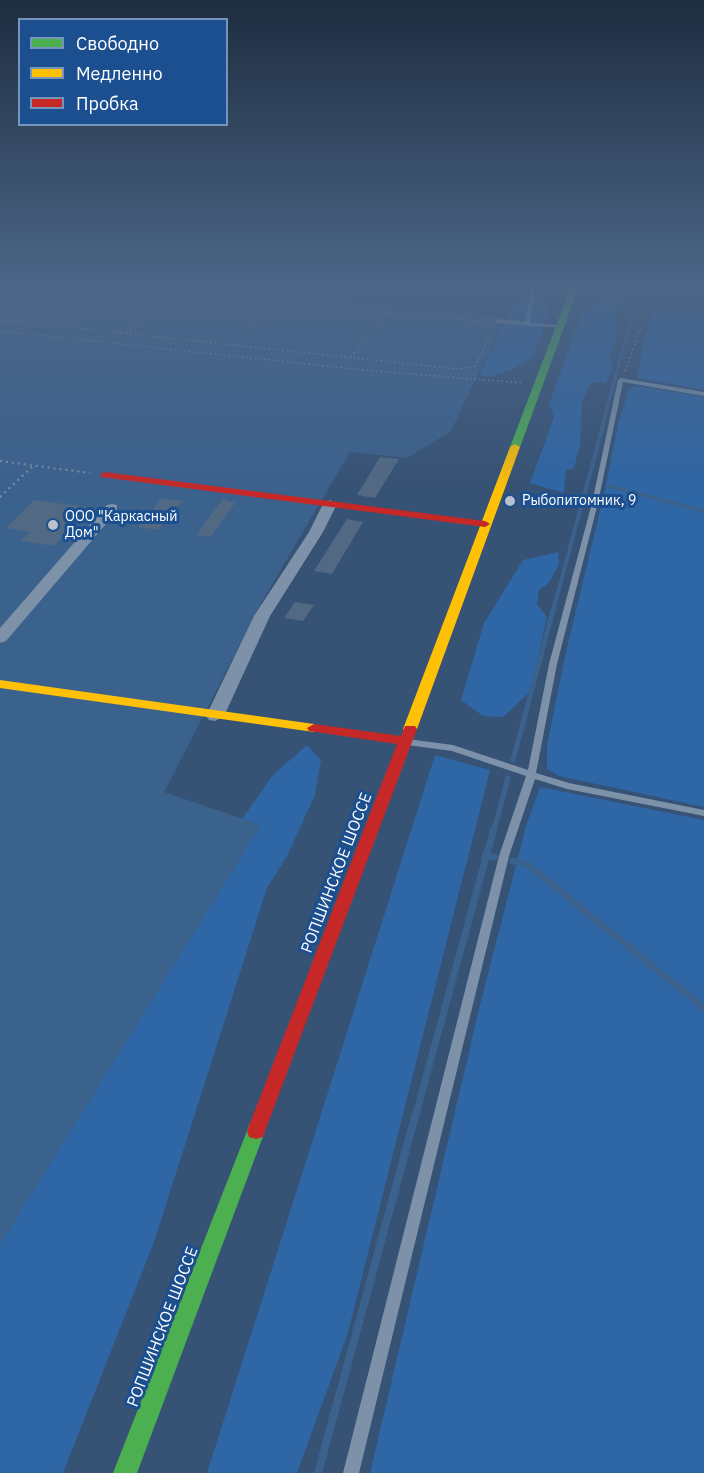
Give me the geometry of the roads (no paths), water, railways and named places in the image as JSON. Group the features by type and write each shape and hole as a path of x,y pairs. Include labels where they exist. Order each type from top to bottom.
{"main road":[{"name":"РОПШИНСКОЕ ШОССЕ","path":"125,1473 405,741 550,353"},
{"path":"105,475 485,524"},
{"path":"0,684 405,741"}],"street":[{"path":"215,716 262,616 316,532 330,504"},
{"path":"0,638 112,508"}],"lane":[{"path":"351,1473 504,856 531,776 553,664 595,503 621,380 704,394"},
{"path":"405,741 453,748 531,776 567,786 704,813"}],"waterway":[{"path":"602,426 622,353"},
{"path":"555,604 603,425"},
{"path":"609,486 704,511"},
{"path":"513,760 555,603"},
{"path":"494,830 508,778"},
{"path":"486,856 494,828"},
{"path":"416,1114 486,856"},
{"path":"486,856 494,857"},
{"path":"513,861 527,864 704,1008"},
{"path":"318,1473 416,1113"}],"place":[{"name":"Рыбопитомник, 9","path":"510,501"},
{"name":"ООО \"Каркасный Дом\"","path":"53,525"}]}
